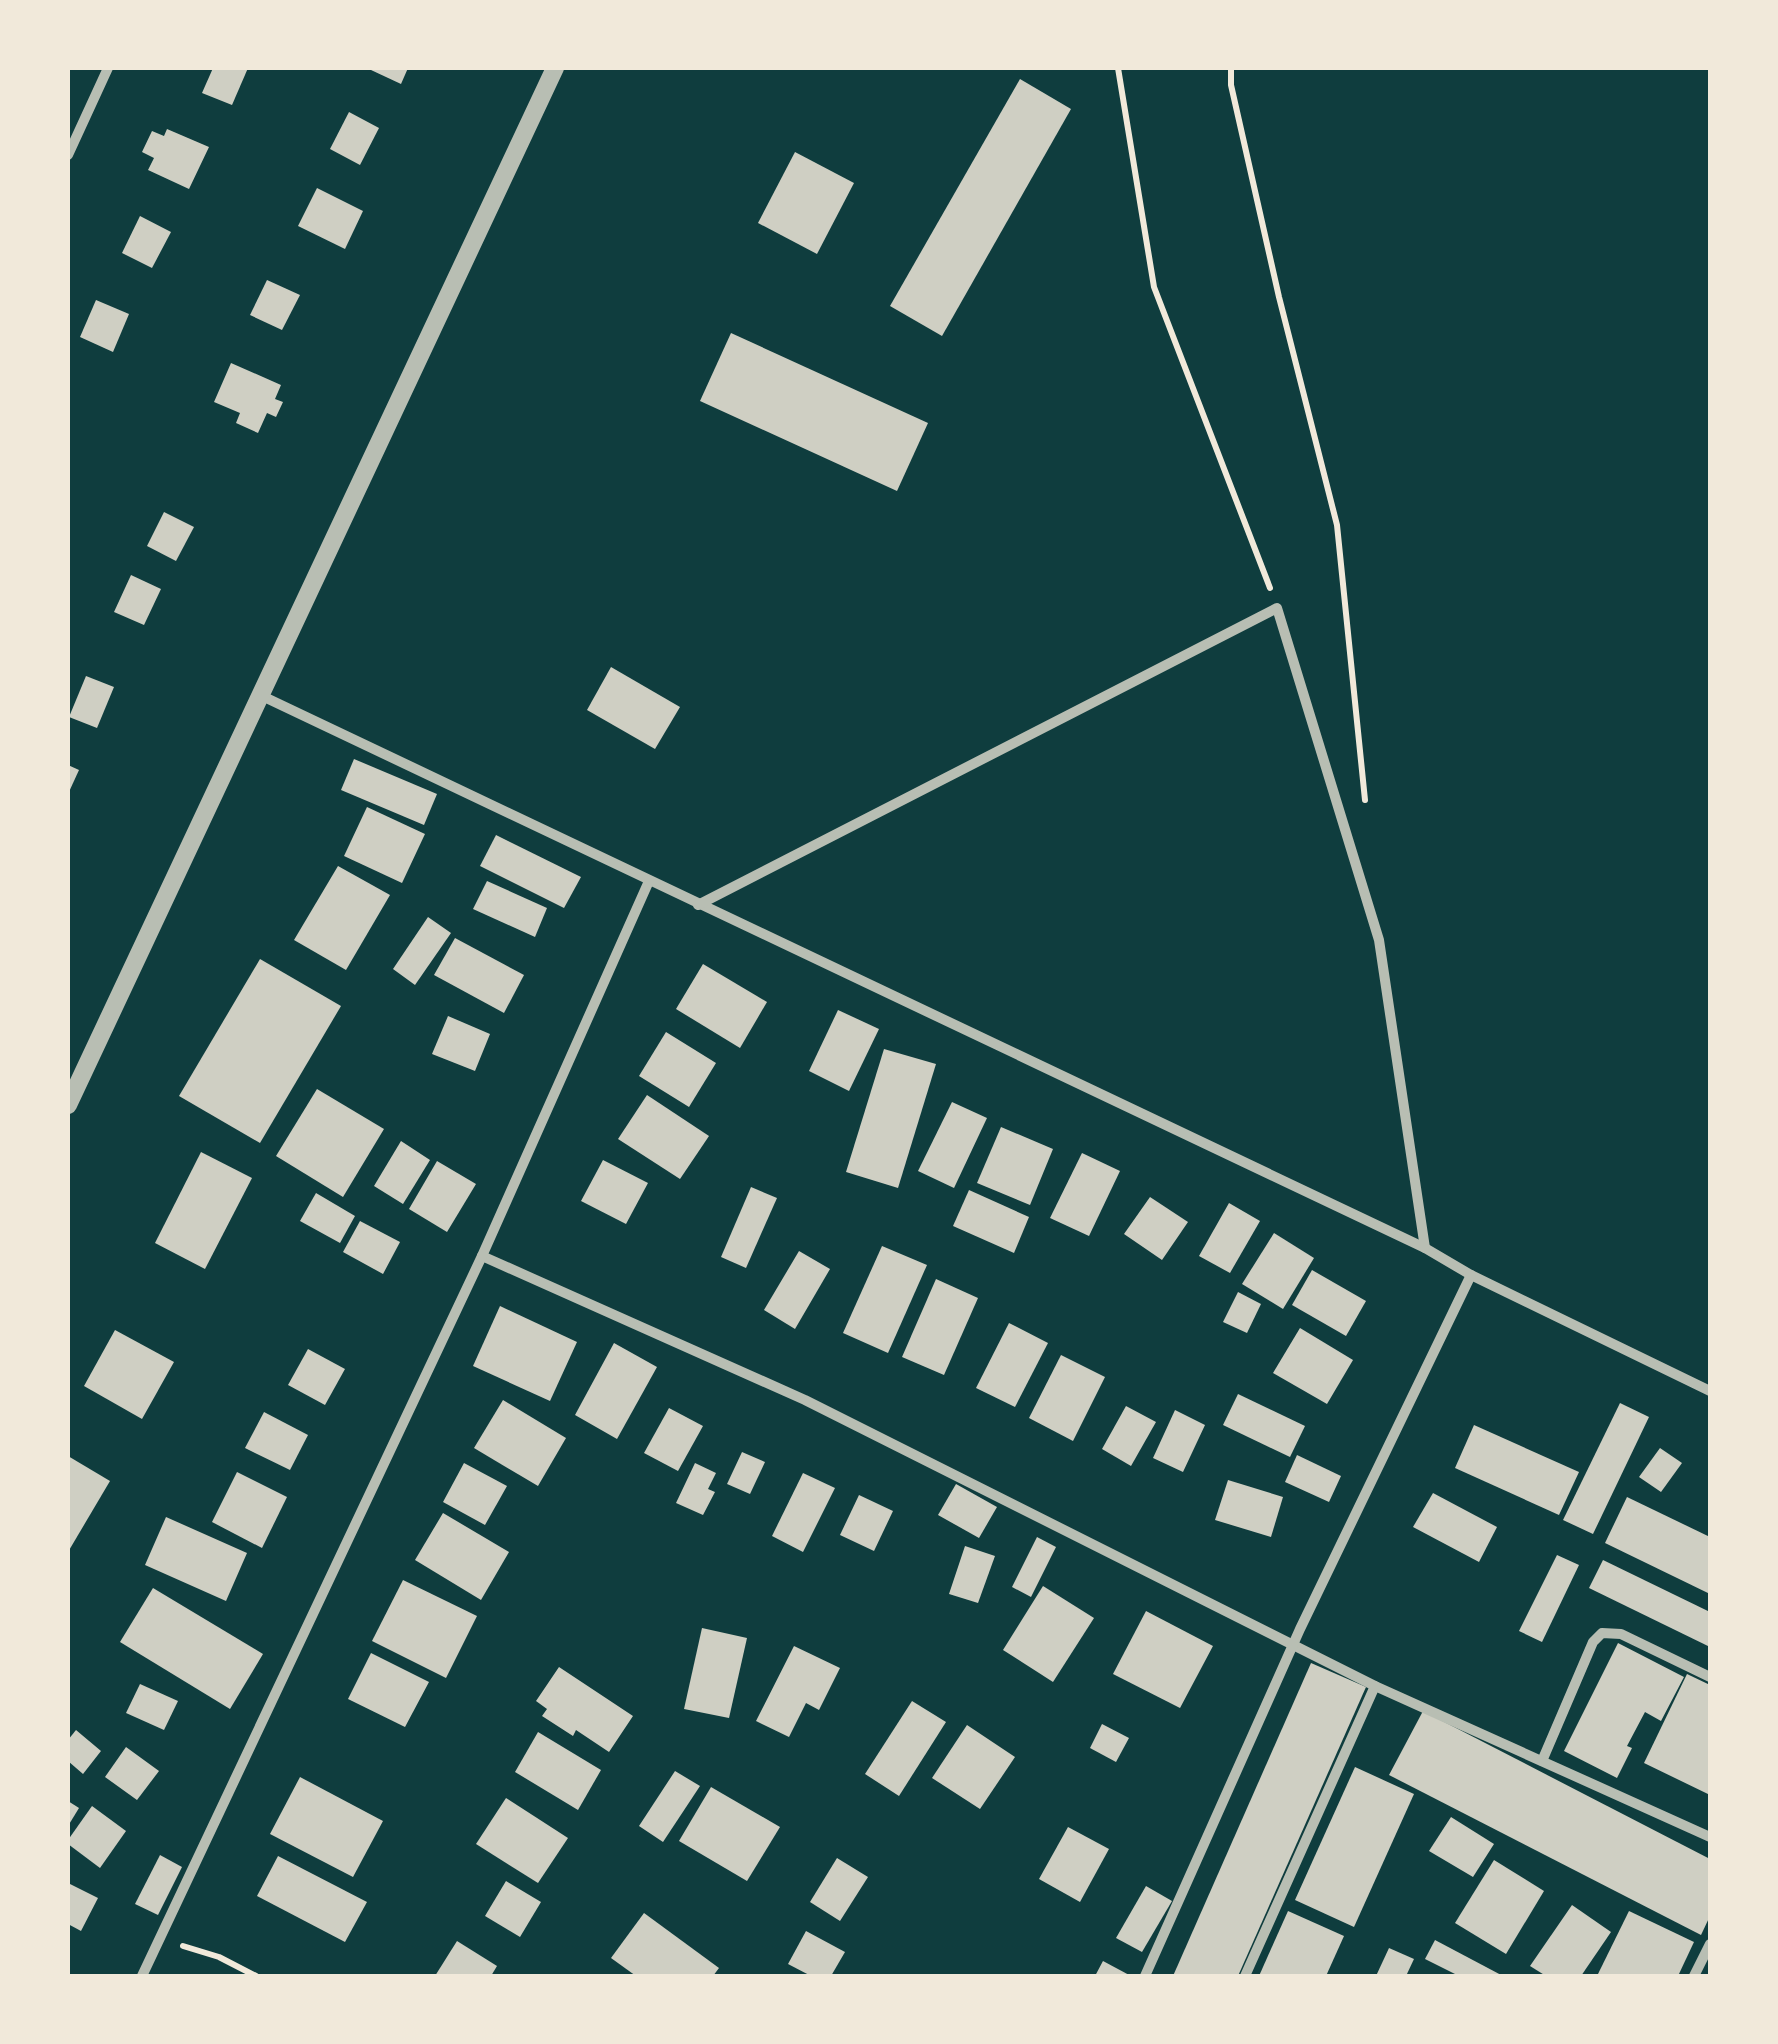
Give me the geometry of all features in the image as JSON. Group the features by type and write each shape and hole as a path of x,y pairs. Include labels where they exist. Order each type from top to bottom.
{"street":[{"path":"68,155 108,68"},
{"path":"68,1104 555,68"},
{"path":"698,905 1277,608 1379,940 1425,1248"},
{"path":"260,695 1425,1248 1471,1275 1710,1391"},
{"path":"142,1976 482,1256 649,881"},
{"path":"482,1256 806,1400 1374,1686 1710,1838"},
{"path":"1145,1976 1292,1645 1471,1275"},
{"path":"1542,1761 1593,1642 1602,1632 1621,1634 1710,1677"},
{"path":"1245,1976 1374,1686"},
{"path":"1694,1976 1710,1944"}],"path":[{"path":"1118,68 1154,286 1277,608"},
{"path":"1231,68 1231,85 1275,277 1337,525 1365,802"},
{"path":"160,1939 219,1957 256,1976"}],"building":[{"path":"213,68 248,68 232,105 202,93"},
{"path":"372,68 408,68 401,84"},
{"path":"1020,79 1071,109 942,336 890,306"},
{"path":"349,112 379,128 360,165 330,149"},
{"path":"167,129 209,147 189,189 148,170 154,158 142,152 152,131 164,136"},
{"path":"795,152 854,183 817,254 758,223"},
{"path":"317,188 363,211 345,249 298,226"},
{"path":"140,216 171,232 152,268 122,253"},
{"path":"267,280 300,295 282,330 250,315"},
{"path":"96,300 129,314 113,352 80,337"},
{"path":"731,333 928,423 897,491 700,401"},
{"path":"231,363 281,385 275,399 283,402 276,417 267,413 258,433 236,423 240,413 214,402"},
{"path":"164,512 194,527 176,561 147,546"},
{"path":"131,575 161,589 144,625 114,612"},
{"path":"611,667 680,707 655,749 587,710"},
{"path":"86,676 114,687 97,728 69,717"},
{"path":"354,759 437,794 424,825 341,790"},
{"path":"68,765 79,770 68,794"},
{"path":"367,807 425,834 402,883 344,856"},
{"path":"496,835 581,877 564,908 480,866"},
{"path":"338,866 390,895 346,970 294,940"},
{"path":"487,881 547,908 535,937 473,909"},
{"path":"428,917 451,933 415,985 393,969"},
{"path":"455,938 524,975 504,1013 434,975"},
{"path":"260,959 341,1006 260,1143 179,1096"},
{"path":"703,964 767,1002 740,1048 676,1009"},
{"path":"838,1010 879,1029 849,1091 809,1071"},
{"path":"448,1016 490,1034 475,1071 432,1054"},
{"path":"666,1032 716,1063 689,1107 639,1076"},
{"path":"884,1049 936,1064 898,1188 846,1172"},
{"path":"317,1089 384,1129 343,1197 276,1156"},
{"path":"647,1095 709,1136 680,1179 618,1139"},
{"path":"952,1102 987,1118 954,1188 918,1171"},
{"path":"1001,1127 1053,1149 1030,1205 977,1183"},
{"path":"401,1141 430,1160 403,1204 374,1186"},
{"path":"201,1152 252,1178 205,1269 155,1243"},
{"path":"1082,1153 1120,1171 1089,1236 1050,1218"},
{"path":"603,1160 648,1183 626,1224 581,1201"},
{"path":"437,1161 476,1184 447,1232 409,1209"},
{"path":"751,1187 777,1198 746,1268 721,1257"},
{"path":"969,1190 1029,1217 1014,1253 953,1226"},
{"path":"316,1193 355,1216 340,1243 300,1221"},
{"path":"1150,1197 1188,1222 1162,1260 1124,1234"},
{"path":"1229,1203 1260,1221 1230,1273 1199,1256"},
{"path":"360,1221 400,1242 383,1274 343,1252"},
{"path":"1274,1233 1314,1258 1283,1309 1242,1284"},
{"path":"882,1246 927,1265 888,1353 843,1333"},
{"path":"799,1251 830,1269 795,1329 764,1310"},
{"path":"1312,1270 1366,1301 1346,1336 1292,1305"},
{"path":"936,1279 978,1298 944,1375 902,1357"},
{"path":"1238,1292 1261,1304 1247,1333 1223,1322"},
{"path":"500,1306 577,1342 550,1401 473,1366"},
{"path":"1009,1323 1048,1343 1015,1407 976,1388"},
{"path":"1300,1328 1353,1360 1327,1404 1273,1373"},
{"path":"115,1330 174,1362 142,1419 84,1386"},
{"path":"614,1343 657,1367 617,1439 575,1415"},
{"path":"308,1349 345,1369 325,1405 288,1385"},
{"path":"1061,1355 1105,1377 1073,1441 1029,1418"},
{"path":"1238,1394 1305,1426 1290,1457 1223,1425"},
{"path":"503,1400 566,1438 538,1486 474,1448"},
{"path":"1620,1403 1649,1417 1593,1534 1563,1520"},
{"path":"1126,1406 1156,1422 1131,1466 1102,1449"},
{"path":"669,1408 703,1426 678,1471 644,1453"},
{"path":"1175,1410 1205,1425 1183,1472 1153,1458"},
{"path":"264,1412 308,1435 290,1470 245,1448"},
{"path":"1474,1425 1579,1472 1559,1515 1455,1468"},
{"path":"1660,1448 1682,1463 1661,1492 1639,1477"},
{"path":"742,1452 765,1462 750,1494 727,1484"},
{"path":"1297,1455 1341,1476 1329,1502 1285,1482"},
{"path":"68,1456 110,1481 68,1552"},
{"path":"464,1463 507,1486 485,1525 443,1502"},
{"path":"695,1463 716,1473 708,1489 715,1492 703,1515 676,1503"},
{"path":"237,1472 287,1497 262,1548 212,1522"},
{"path":"803,1473 835,1488 803,1552 772,1536"},
{"path":"1228,1480 1283,1497 1271,1537 1215,1520"},
{"path":"956,1484 997,1507 979,1538 938,1515"},
{"path":"1433,1493 1497,1527 1479,1562 1413,1527"},
{"path":"859,1495 893,1511 874,1551 840,1535"},
{"path":"1627,1497 1710,1537 1710,1594 1605,1543"},
{"path":"443,1513 509,1552 481,1600 415,1560"},
{"path":"166,1517 247,1553 226,1601 145,1565"},
{"path":"1037,1537 1056,1547 1031,1597 1012,1587"},
{"path":"965,1546 995,1556 978,1603 949,1594"},
{"path":"1557,1555 1579,1565 1542,1642 1519,1631"},
{"path":"1603,1560 1710,1612 1710,1647 1589,1588"},
{"path":"403,1580 477,1616 446,1678 372,1641"},
{"path":"1043,1586 1094,1618 1053,1682 1003,1650"},
{"path":"153,1588 263,1654 230,1709 120,1642"},
{"path":"1146,1611 1213,1646 1180,1708 1113,1674"},
{"path":"702,1628 747,1638 729,1718 684,1709"},
{"path":"1618,1643 1684,1677 1661,1721 1645,1712 1627,1746 1632,1748 1617,1778 1564,1751"},
{"path":"794,1646 840,1668 819,1710 806,1703 789,1737 756,1721"},
{"path":"371,1653 429,1682 405,1727 348,1699"},
{"path":"1311,1663 1366,1687 1238,1976 1173,1976"},
{"path":"559,1667 633,1716 609,1752 576,1730 573,1736 542,1716 547,1709 536,1701"},
{"path":"1687,1674 1710,1685 1710,1795 1644,1763"},
{"path":"140,1684 178,1701 164,1730 126,1713"},
{"path":"912,1701 946,1722 899,1796 865,1774"},
{"path":"1423,1711 1710,1859 1710,1916 1701,1935 1389,1775"},
{"path":"1102,1724 1129,1738 1116,1762 1090,1748"},
{"path":"967,1725 1015,1757 980,1809 932,1778"},
{"path":"76,1730 101,1751 83,1774 68,1761 68,1740"},
{"path":"538,1732 601,1770 578,1810 515,1772"},
{"path":"126,1747 159,1771 137,1800 105,1777"},
{"path":"1355,1767 1414,1794 1354,1927 1295,1900"},
{"path":"675,1771 700,1786 663,1842 639,1826"},
{"path":"300,1777 383,1821 353,1877 270,1834"},
{"path":"711,1787 780,1827 747,1881 679,1841"},
{"path":"506,1798 568,1838 538,1883 476,1844"},
{"path":"68,1801 79,1808 68,1826"},
{"path":"92,1806 126,1831 100,1868 68,1844"},
{"path":"1451,1817 1494,1844 1473,1877 1429,1851"},
{"path":"1068,1827 1109,1849 1080,1902 1039,1879"},
{"path":"160,1855 182,1867 158,1915 135,1904"},
{"path":"278,1856 367,1902 345,1942 257,1896"},
{"path":"837,1858 868,1877 840,1921 810,1902"},
{"path":"1494,1860 1544,1891 1506,1954 1455,1923"},
{"path":"506,1881 541,1902 520,1937 485,1916"},
{"path":"68,1883 98,1898 81,1931 68,1924"},
{"path":"1146,1886 1172,1901 1142,1952 1116,1938"},
{"path":"1572,1905 1611,1932 1581,1976 1546,1976 1530,1966"},
{"path":"1288,1911 1344,1936 1326,1976 1259,1976"},
{"path":"1629,1911 1694,1942 1678,1976 1597,1976"},
{"path":"644,1913 719,1968 713,1976 636,1976 611,1958"},
{"path":"806,1931 845,1952 831,1976 811,1976 788,1964"},
{"path":"1435,1940 1503,1976 1459,1976 1425,1959"},
{"path":"457,1941 497,1966 491,1976 435,1976"},
{"path":"1389,1948 1414,1959 1406,1976 1376,1976"},
{"path":"1103,1961 1131,1976 1095,1976"}]}
